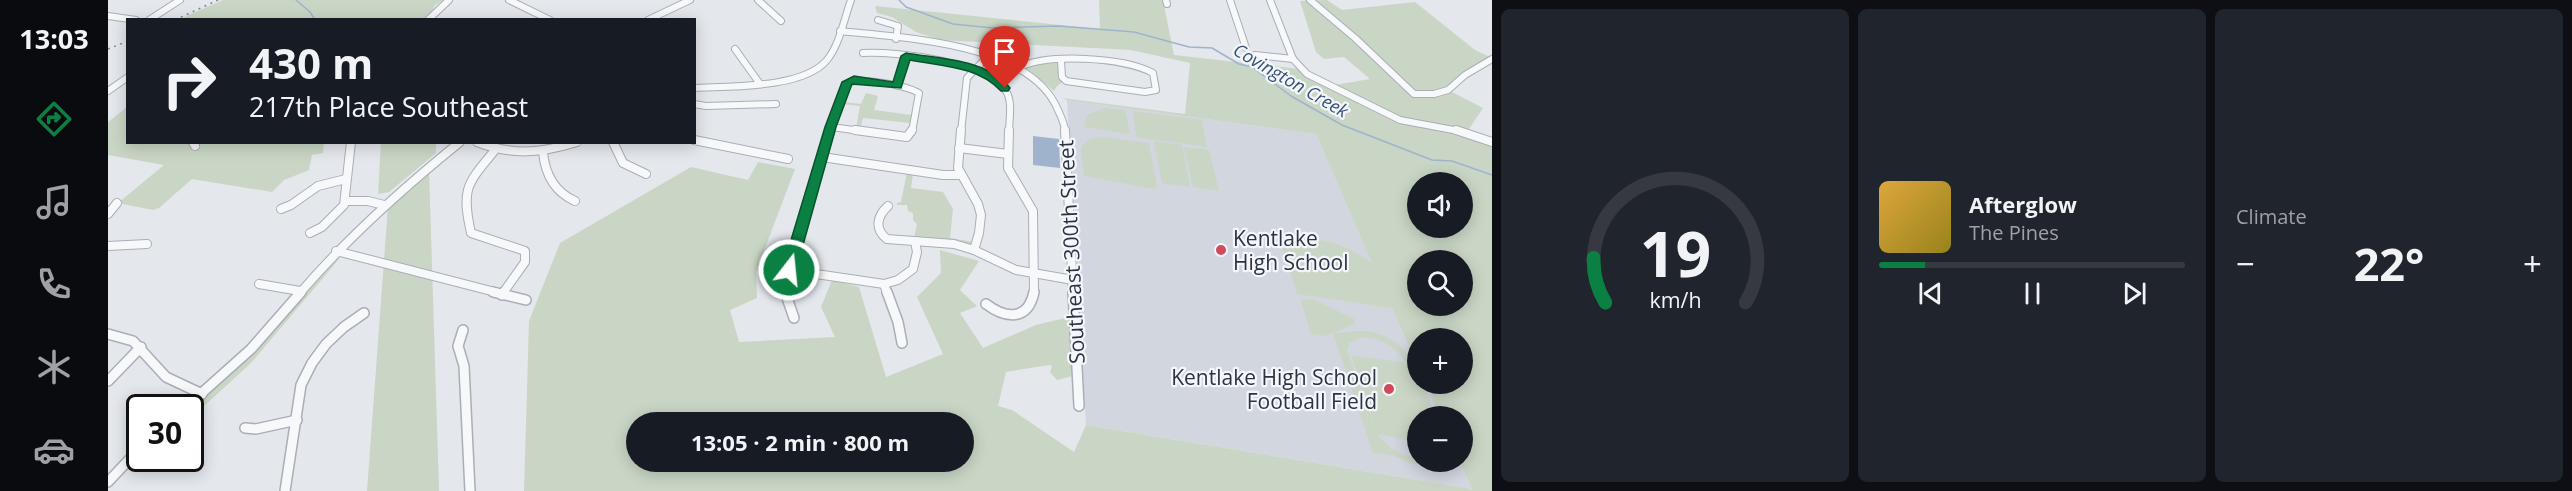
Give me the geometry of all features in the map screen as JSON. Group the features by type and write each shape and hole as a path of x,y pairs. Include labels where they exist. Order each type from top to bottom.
{"street":[{"path":"152,18 180,0"},
{"path":"430,18 449,0"},
{"path":"509,0 543,18"},
{"path":"653,18 690,0"},
{"path":"758,0 781,21"},
{"path":"696,88 782,81 817,69 827,60 851,0"},
{"path":"1230,0 1246,48"},
{"path":"1270,0 1293,59 1300,69 1322,83 1400,120 1466,132 1492,142"},
{"path":"1310,0 1414,94 1434,94 1448,90 1465,75 1492,59"},
{"path":"108,16 126,19"},
{"path":"878,20 898,26 896,39"},
{"path":"840,31 957,47 988,55 1017,68 1036,61 1061,60 1113,63 1146,69 1153,73 1156,90 1148,92 1066,81 1062,77 1061,60"},
{"path":"735,49 760,84"},
{"path":"863,53 906,56 976,69 997,80 1009,95 1010,174 1033,211 1034,293 1032,304 1026,309 1005,316 986,304"},
{"path":"974,250 979,235 979,209 957,169 966,82 988,55"},
{"path":"1255,55 1293,59"},
{"path":"898,86 906,56"},
{"name":"Southeast 300th Street","path":"1017,68 1036,81 1055,101 1063,114 1079,406"},
{"path":"108,91 126,78"},
{"path":"794,318 784,288 822,157 831,127 842,91 849,81 898,86 917,90 919,94 912,132 907,137 831,127"},
{"path":"696,104 776,104"},
{"path":"696,140 788,159"},
{"path":"310,233 328,222 345,203 351,144"},
{"path":"108,334 127,338 141,347 166,377 202,394 251,349 336,251 415,177 457,144"},
{"path":"482,144 511,154 543,152 570,144"},
{"path":"614,144 623,163 646,174"},
{"path":"959,148 1008,154"},
{"path":"495,150 468,183 466,211 471,233 525,251 525,262 502,295"},
{"path":"543,152 547,173 557,189 565,198 575,201"},
{"path":"822,157 943,175 959,175"},
{"path":"281,209 291,205 318,186 346,179"},
{"path":"108,214 117,203"},
{"path":"345,203 382,207"},
{"path":"888,206 881,214 877,227 880,235 890,240 945,243 974,250 1016,270 1073,280"},
{"path":"789,270 884,284 898,280 913,269 917,252 915,241"},
{"path":"108,246 147,244"},
{"path":"336,251 526,300"},
{"path":"259,284 300,291"},
{"path":"884,284 891,308 903,333 902,344"},
{"path":"285,491 301,385 308,369 331,338 364,313"},
{"path":"463,330 458,346 464,366 470,491"},
{"path":"108,381 141,347"},
{"path":"245,428 256,429 297,420"},
{"path":"108,482 126,463"}],"shaded area":[{"name":"Kentlake High School","path":"1067,100 1316,134 1407,342 1407,394 1431,394 1436,406 1407,406 1407,472 1464,472 1472,489 1086,425"}],"green space":[{"path":"223,0 444,0 434,6 424,18 182,18"},
{"path":"1099,0 1163,0 1174,55 1300,69 1329,86 1370,79 1344,57 1324,59 1316,52 1300,1 1327,0 1342,10 1415,2 1475,50 1492,58 1448,90 1483,108 1467,132 1492,143 1492,491 524,491 529,321 560,243 691,167 748,180 758,162 795,169 756,272 757,298 730,310 739,342 835,337 821,307 832,280 859,287 886,377 943,354 917,297 941,273 940,250 979,261 960,290 977,306 960,313 983,348 1036,325 1069,317 1073,376 1057,380 1050,372 1052,366 1049,365 1006,372 998,406 1012,410 1074,452 1086,425 1472,489 1464,472 1473,472 1473,406 1435,406 1430,394 1473,394 1473,328 1407,328 1407,342 1392,308 1297,294 1283,248 1291,248 1287,238 1289,236 1333,243 1351,250 1372,263 1316,134 1067,100 1062,98 1185,114 1190,63 1131,50 940,40 916,32 892,17 877,13 875,6 1100,29"},
{"path":"1057,63 1064,81 1054,91 1026,68 1039,64"},
{"path":"866,93 878,96 874,110 912,115 910,123 863,118 860,129 856,129 860,106 842,104 843,102 861,104"},
{"path":"126,108 126,144 324,144 323,153 312,155 309,170 284,180 272,192 192,179 159,208 153,210 118,203 164,165 108,155 108,122"},
{"path":"1106,108 1125,110 1130,134 1084,127 1087,115"},
{"path":"1133,111 1202,120 1207,147 1136,137"},
{"path":"1101,137 1149,143 1157,187 1154,189 1084,176 1081,147 1090,139"},
{"path":"1154,141 1182,145 1190,187 1162,183"},
{"path":"381,144 436,144 436,153 389,192 378,194"},
{"path":"1184,147 1209,150 1219,191 1193,187"},
{"path":"429,171 439,491 367,491 388,206"},
{"path":"907,172 913,174 911,188 943,192 953,209 950,238 973,242 971,244 914,238 917,224 913,220 913,213 908,211 907,205 897,205 901,202"},
{"path":"340,258 251,363 204,406 204,398 252,353 326,265"},
{"path":"1304,299 1315,300 1354,319 1355,323 1334,333 1373,332 1393,341 1407,354 1407,394 1427,394 1432,406 1407,406 1407,440 1377,434 1390,447 1407,456 1407,461 1391,455 1373,453 1333,333 1324,336 1311,334 1301,301","holes":["1359,338 1373,339 1392,347 1406,363 1351,355 1377,433 1347,351 1349,343"]}],"water":[{"path":"1033,136 1059,139 1060,168 1033,165"}],"waterway":[{"path":"296,0 314,18"},
{"name":"Covington Creek","path":"899,0 906,7 953,24 993,28 1058,26 1134,32 1189,47 1212,48 1239,64 1252,67 1291,96 1342,125 1432,160 1452,161 1492,175"}],"railway":[{"path":"179,18 218,0"},
{"path":"108,49 126,42"}],"place":[{"name":"Kentlake High School","path":"1221,250"},
{"name":"Kentlake High School Football Field","path":"1389,389"}],"route":[{"path":"789,270 842,91 847,82 854,80 898,86 906,56 976,69 992,76 1005,88"}]}
